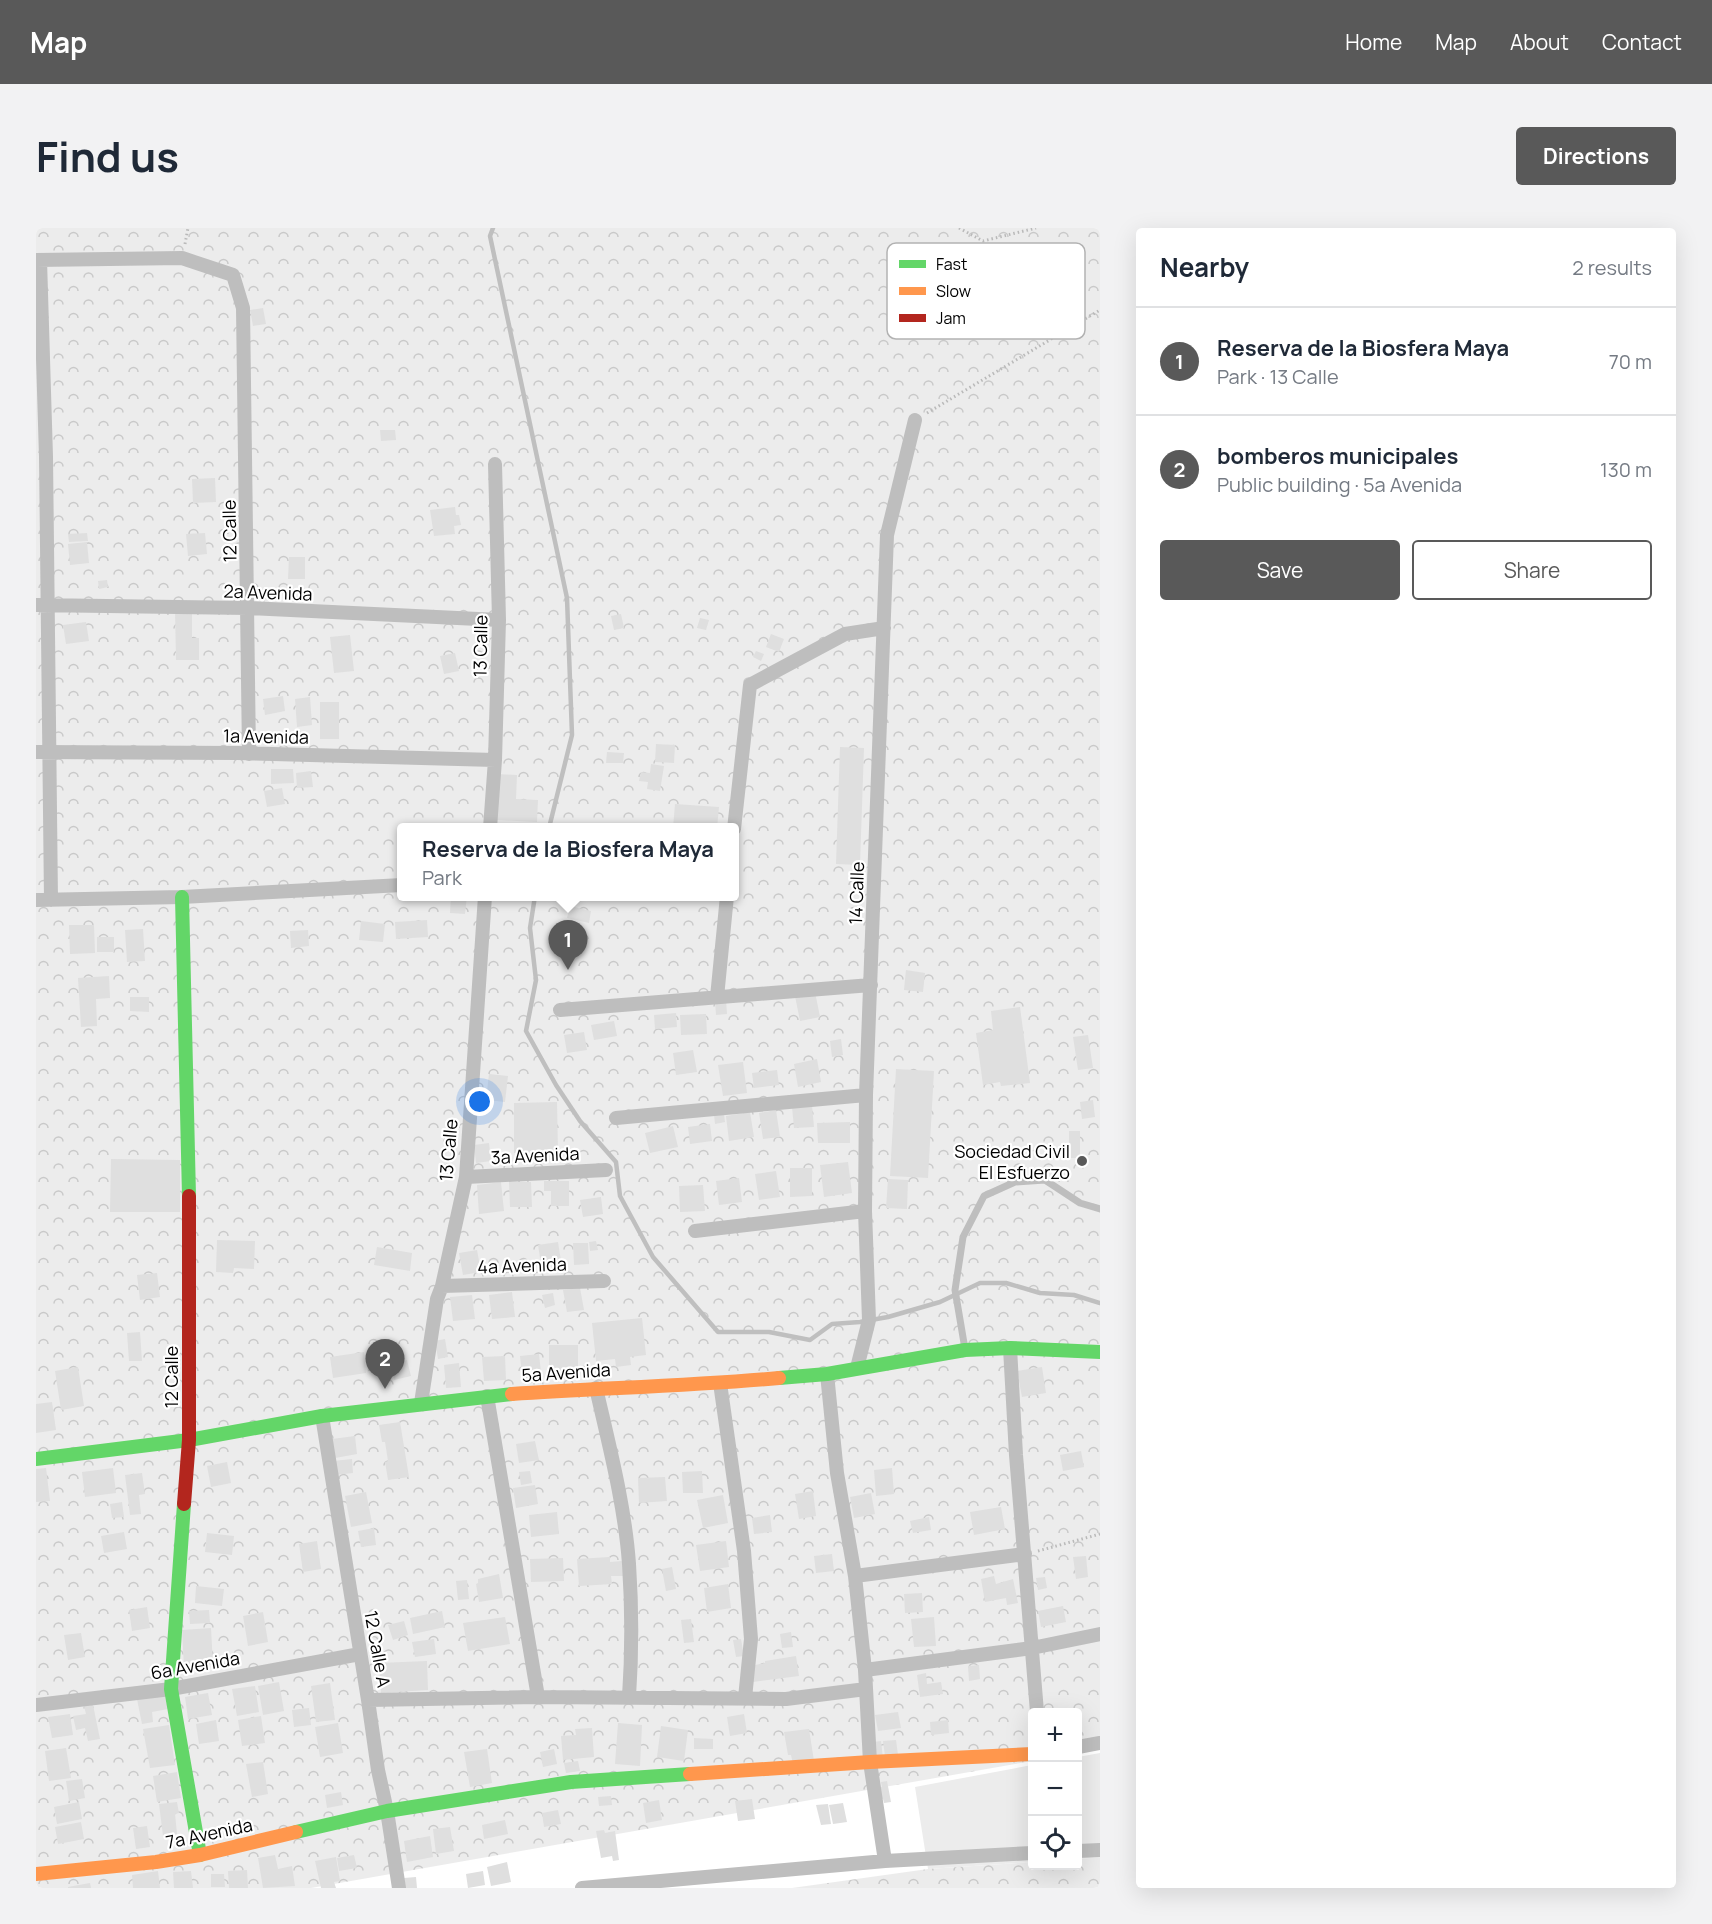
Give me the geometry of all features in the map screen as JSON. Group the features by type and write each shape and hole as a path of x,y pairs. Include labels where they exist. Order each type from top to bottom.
{"street":[{"name":"12 Calle","path":"38,260 182,258 233,275 243,308 249,754"},
{"path":"38,260 43,752 51,900"},
{"name":"14 Calle","path":"856,1368 869,1320 865,1211 866,1095 887,535 915,420"},
{"name":"13 Calle","path":"490,823 495,760 499,620 495,464"},
{"name":"2a Avenida","path":"42,605 248,608 499,620"},
{"path":"736,823 750,685 845,634 884,628"},
{"name":"1a Avenida","path":"43,752 495,760"},
{"path":"36,900 183,897 397,885"},
{"name":"12 Calle","path":"183,897 189,1170 189,1440 171,1689 200,1855"},
{"name":"13 Calle","path":"421,1403 437,1299 442,1286 466,1177 485,901"},
{"path":"717,997 727,901"},
{"path":"560,1010 871,985"},
{"path":"616,1118 866,1095"},
{"name":"3a Avenida","path":"466,1177 606,1170"},
{"path":"695,1231 865,1211"},
{"name":"4a Avenida","path":"442,1286 604,1281"},
{"path":"1010,1348 1016,1455 1038,1708"},
{"name":"5a Avenida","path":"36,1460 189,1440 322,1416 487,1396 596,1388 720,1383 827,1374 965,1350 1010,1348 1100,1352"},
{"path":"827,1374 837,1473 855,1576 865,1670 870,1762 885,1861"},
{"path":"720,1383 747,1584 751,1639 745,1698"},
{"path":"596,1388 616,1476 629,1562 632,1655 629,1697"},
{"path":"487,1396 538,1697"},
{"name":"12 Calle A","path":"322,1416 399,1888"},
{"path":"855,1576 1025,1554"},
{"path":"865,1670 1032,1648 1100,1634"},
{"name":"6a Avenida","path":"36,1705 171,1689 360,1654"},
{"path":"368,1700 538,1697 786,1699 866,1689"},
{"path":"1082,1746 1100,1743"},
{"name":"7a Avenida","path":"36,1874 156,1862 200,1855 387,1811 571,1782 870,1762 1028,1754"},
{"path":"1082,1851 1100,1850"},
{"path":"582,1888 885,1861 1028,1853"}],"lane":[{"path":"965,1350 955,1290 963,1237 984,1196 1015,1182 1045,1180 1080,1203 1100,1209"}],"path":[{"path":"959,228 983,241 1036,228"},
{"path":"1085,319 1100,310"},
{"path":"915,420 1051,339"},
{"path":"1025,1554 1100,1534"}],"green space":[{"path":"36,228 1100,228 1100,1749 1082,1752 1082,1708 1028,1708 1028,1762 311,1888 36,1888"},
{"path":"1100,1753 1100,1857 1082,1859 1082,1762 1082,1756"},
{"path":"1028,1766 1028,1862 928,1869 915,1787"},
{"path":"1100,1857 1100,1888 792,1888 928,1869 1028,1862 1028,1870 1082,1870 1082,1859"}],"building":[{"path":"263,308 266,324 253,326 250,310"},
{"path":"380,430 395,430 396,440 381,441"},
{"path":"215,478 216,502 193,503 192,479"},
{"path":"455,507 461,525 454,526 455,534 434,536 430,510"},
{"path":"87,533 88,541 69,542 68,534"},
{"path":"205,533 207,554 188,556 186,534"},
{"path":"87,542 89,563 70,565 68,544"},
{"path":"289,557 305,557 305,579 288,579"},
{"path":"107,580 108,587 99,589 98,581"},
{"path":"175,610 192,610 192,638 199,638 199,660 176,660"},
{"path":"621,614 624,628 614,630 611,616"},
{"path":"700,618 709,620 706,630 697,628"},
{"path":"86,622 89,641 66,644 63,625"},
{"path":"771,634 784,639 779,652 766,647"},
{"path":"350,635 354,671 334,673 330,637"},
{"path":"756,651 764,654 761,661 753,657"},
{"path":"455,653 459,671 444,674 440,656"},
{"path":"283,696 285,711 265,715 263,699"},
{"path":"310,697 312,725 297,727 295,699"},
{"path":"320,702 339,702 339,739 320,739"},
{"path":"656,744 675,745 674,763 655,762"},
{"path":"840,747 864,748 860,865 836,864"},
{"path":"607,752 624,753 623,763 606,763"},
{"path":"651,764 664,766 660,791 647,789 648,782 639,781 641,772 650,773"},
{"path":"271,769 293,769 294,783 271,784"},
{"path":"311,771 313,787 297,788 296,773"},
{"path":"497,774 517,775 516,799 538,800 537,822 495,820"},
{"path":"282,788 285,804 267,807 264,791"},
{"path":"675,804 719,807 717,823 673,823"},
{"path":"451,901 466,901 465,914 450,913"},
{"path":"570,906 591,911 589,923 567,918"},
{"path":"427,920 428,937 396,939 395,922"},
{"path":"361,921 385,924 383,942 359,940"},
{"path":"69,925 94,925 95,953 70,954"},
{"path":"143,929 145,961 127,962 125,930"},
{"path":"308,930 309,946 291,948 290,931"},
{"path":"97,937 114,937 114,952 97,952"},
{"path":"906,970 925,973 923,992 904,990"},
{"path":"109,976 110,998 96,999 97,1026 81,1027 78,978"},
{"path":"815,992 820,1017 800,1021 795,996"},
{"path":"130,997 149,997 149,1012 130,1011"},
{"path":"726,1000 727,1014 716,1015 715,1001"},
{"path":"1020,1007 1030,1083 1001,1086 1000,1082 983,1085 976,1033 993,1030 991,1011"},
{"path":"676,1013 677,1027 655,1029 654,1015"},
{"path":"706,1014 707,1034 681,1035 680,1015"},
{"path":"614,1021 617,1036 594,1040 591,1025"},
{"path":"584,1032 587,1050 567,1053 564,1035"},
{"path":"1088,1035 1093,1068 1078,1070 1073,1037"},
{"path":"841,1039 843,1055 832,1057 830,1041"},
{"path":"693,1050 697,1072 676,1075 673,1053"},
{"path":"817,1059 821,1082 798,1087 794,1064"},
{"path":"743,1062 747,1093 723,1096 718,1065"},
{"path":"896,1069 934,1071 928,1178 890,1176"},
{"path":"777,1070 779,1085 754,1088 752,1073"},
{"path":"489,1074 508,1076 505,1102 486,1100"},
{"path":"1093,1100 1095,1117 1082,1119 1080,1102"},
{"path":"557,1102 558,1152 514,1153 514,1103"},
{"path":"812,1105 814,1127 794,1128 792,1107"},
{"path":"776,1110 780,1137 763,1139 759,1113"},
{"path":"750,1112 754,1137 729,1141 726,1116"},
{"path":"724,1114 725,1122 715,1124 714,1115"},
{"path":"850,1122 850,1143 818,1143 817,1123"},
{"path":"710,1124 712,1141 690,1144 688,1127"},
{"path":"673,1126 678,1147 650,1153 645,1133"},
{"path":"1069,1131 1080,1131 1080,1158 1069,1158"},
{"path":"489,1143 491,1161 476,1163 474,1145"},
{"path":"111,1159 180,1160 180,1212 110,1212"},
{"path":"848,1162 852,1193 824,1197 820,1165"},
{"path":"790,1168 812,1168 812,1196 790,1197"},
{"path":"776,1171 780,1197 759,1200 755,1174"},
{"path":"739,1178 742,1202 719,1205 716,1181"},
{"path":"888,1179 908,1180 907,1209 886,1208"},
{"path":"544,1181 569,1181 569,1206 551,1206 551,1191 544,1191"},
{"path":"501,1182 504,1211 479,1214 477,1185"},
{"path":"509,1182 531,1182 532,1207 510,1207"},
{"path":"703,1185 705,1211 680,1212 679,1186"},
{"path":"601,1197 603,1214 583,1217 580,1200"},
{"path":"217,1240 255,1241 254,1269 234,1268 233,1273 216,1272"},
{"path":"596,1241 598,1250 590,1251 589,1242"},
{"path":"558,1242 561,1261 541,1264 538,1245"},
{"path":"573,1243 588,1243 589,1264 574,1265"},
{"path":"377,1247 412,1253 410,1271 374,1265"},
{"path":"477,1250 481,1272 463,1275 459,1253"},
{"path":"157,1273 160,1297 140,1300 137,1275"},
{"path":"580,1288 584,1310 567,1312 563,1290"},
{"path":"512,1292 515,1317 492,1319 489,1295"},
{"path":"553,1293 555,1305 545,1308 542,1295"},
{"path":"472,1295 475,1319 453,1321 450,1297"},
{"path":"642,1318 646,1355 630,1357 631,1365 616,1367 615,1359 596,1361 592,1323"},
{"path":"140,1332 142,1361 129,1361 127,1333"},
{"path":"445,1339 448,1357 438,1359 435,1341"},
{"path":"549,1345 578,1345 578,1378 549,1378"},
{"path":"364,1352 366,1373 333,1378 330,1357"},
{"path":"539,1354 542,1382 523,1384 520,1356"},
{"path":"505,1356 506,1380 484,1381 482,1357"},
{"path":"407,1360 411,1376 394,1380 391,1364"},
{"path":"459,1363 461,1387 446,1388 444,1365"},
{"path":"78,1367 84,1406 61,1410 55,1371"},
{"path":"1042,1367 1046,1393 1022,1397 1017,1371"},
{"path":"52,1402 56,1430 36,1433 36,1404"},
{"path":"400,1422 409,1477 388,1480 385,1442 382,1442 379,1425"},
{"path":"355,1436 357,1454 335,1458 332,1439"},
{"path":"535,1441 539,1460 519,1463 516,1444"},
{"path":"1081,1451 1084,1467 1063,1471 1060,1455"},
{"path":"352,1459 353,1473 335,1475 333,1461"},
{"path":"227,1462 231,1483 211,1487 207,1466"},
{"path":"46,1468 50,1501 36,1502 36,1469"},
{"path":"113,1468 116,1493 85,1497 82,1472"},
{"path":"892,1468 894,1494 876,1496 874,1470"},
{"path":"530,1471 532,1483 521,1485 519,1472"},
{"path":"702,1471 703,1493 683,1493 682,1472"},
{"path":"142,1473 145,1494 139,1495 141,1514 130,1515 125,1475"},
{"path":"665,1477 667,1501 639,1503 638,1478"},
{"path":"535,1485 538,1504 516,1508 513,1488"},
{"path":"813,1491 816,1516 799,1519 795,1494"},
{"path":"366,1492 372,1523 351,1527 345,1496"},
{"path":"871,1493 875,1514 854,1518 850,1497"},
{"path":"723,1495 728,1523 703,1528 697,1500"},
{"path":"122,1502 124,1517 112,1518 110,1504"},
{"path":"1001,1507 1005,1529 974,1535 970,1512"},
{"path":"557,1512 559,1534 531,1537 529,1515"},
{"path":"770,1515 772,1532 754,1534 752,1518"},
{"path":"929,1517 931,1530 913,1533 910,1521"},
{"path":"374,1528 376,1545 361,1547 358,1531"},
{"path":"124,1532 127,1549 104,1553 101,1536"},
{"path":"207,1533 234,1536 232,1555 205,1552"},
{"path":"317,1541 321,1569 303,1572 299,1544"},
{"path":"726,1541 729,1567 700,1571 696,1545"},
{"path":"832,1554 834,1571 816,1573 814,1556"},
{"path":"1086,1556 1088,1577 1076,1579 1073,1557"},
{"path":"610,1557 610,1562 622,1561 623,1576 611,1576 612,1584 579,1586 577,1559"},
{"path":"563,1558 564,1581 531,1582 530,1559"},
{"path":"672,1567 676,1589 666,1591 662,1569"},
{"path":"499,1574 503,1598 479,1602 476,1584 478,1579"},
{"path":"994,1576 996,1584 1013,1579 1018,1603 1007,1605 1006,1598 985,1602 981,1579"},
{"path":"1045,1577 1047,1588 1038,1590 1036,1578"},
{"path":"467,1580 469,1599 458,1600 456,1581"},
{"path":"728,1584 731,1608 707,1612 704,1588"},
{"path":"196,1586 224,1589 222,1606 195,1603"},
{"path":"922,1593 923,1612 905,1613 904,1594"},
{"path":"1063,1606 1066,1622 1041,1627 1038,1611"},
{"path":"147,1607 150,1628 132,1631 129,1610"},
{"path":"209,1610 210,1623 190,1624 189,1611"},
{"path":"442,1611 445,1627 413,1634 410,1618"},
{"path":"263,1612 268,1642 248,1646 243,1616"},
{"path":"505,1617 510,1644 468,1651 463,1623"},
{"path":"934,1617 936,1646 914,1647 911,1619"},
{"path":"691,1619 694,1642 684,1643 681,1620"},
{"path":"404,1621 408,1635 393,1640 388,1625"},
{"path":"211,1628 213,1665 184,1667 182,1630"},
{"path":"791,1632 793,1647 782,1648 780,1634"},
{"path":"81,1633 85,1657 68,1660 64,1635"},
{"path":"434,1639 436,1654 415,1657 412,1642"},
{"path":"741,1639 744,1656 736,1657 733,1640"},
{"path":"796,1656 799,1676 753,1682 750,1666"},
{"path":"427,1661 428,1690 381,1693 379,1663"},
{"path":"979,1665 980,1679 969,1681 968,1666"},
{"path":"926,1673 927,1684 941,1682 943,1694 920,1697 917,1675"},
{"path":"279,1682 284,1711 263,1715 258,1686"},
{"path":"330,1683 335,1720 316,1722 311,1686"},
{"path":"255,1686 259,1712 237,1716 232,1689"},
{"path":"208,1693 212,1715 188,1719 185,1697"},
{"path":"165,1695 168,1709 152,1712 153,1722 142,1724 137,1699"},
{"path":"93,1705 100,1739 88,1741 85,1728 76,1730 73,1716 86,1714 84,1706"},
{"path":"309,1708 311,1725 294,1727 292,1710"},
{"path":"898,1712 901,1728 878,1731 875,1715"},
{"path":"70,1714 73,1735 52,1738 48,1717"},
{"path":"744,1714 747,1733 730,1736 727,1717"},
{"path":"261,1716 265,1743 242,1746 238,1720"},
{"path":"216,1720 219,1741 199,1744 196,1724"},
{"path":"948,1720 949,1733 931,1735 930,1722"},
{"path":"338,1723 343,1753 320,1757 315,1727"},
{"path":"618,1723 642,1725 640,1766 615,1764"},
{"path":"169,1725 175,1765 150,1768 143,1729"},
{"path":"661,1726 688,1730 684,1761 657,1757"},
{"path":"592,1728 594,1757 563,1760 561,1736 576,1735 575,1729"},
{"path":"809,1729 814,1761 793,1764 791,1755 788,1755 784,1732"},
{"path":"694,1738 713,1739 713,1749 694,1749"},
{"path":"896,1740 898,1755 885,1756 883,1741"},
{"path":"881,1741 883,1758 875,1759 873,1742"},
{"path":"66,1748 71,1778 49,1781 45,1751"},
{"path":"487,1749 492,1783 470,1787 464,1752"},
{"path":"554,1749 557,1764 543,1767 540,1752"},
{"path":"578,1761 580,1771 566,1773 564,1763"},
{"path":"263,1762 268,1794 252,1797 246,1764"},
{"path":"177,1772 181,1798 157,1802 153,1776"},
{"path":"82,1779 85,1798 69,1801 66,1781"},
{"path":"887,1781 891,1802 884,1803 883,1799 878,1799 879,1787 882,1787 881,1782"},
{"path":"341,1792 343,1805 327,1808 325,1795"},
{"path":"611,1796 612,1805 599,1806 598,1797"},
{"path":"752,1799 755,1819 738,1821 735,1801"},
{"path":"659,1800 662,1820 646,1823 643,1803"},
{"path":"79,1802 82,1819 57,1824 54,1807"},
{"path":"177,1802 179,1813 175,1814 177,1834 163,1836 159,1804"},
{"path":"843,1803 847,1822 833,1824 829,1805"},
{"path":"828,1804 831,1824 821,1825 816,1805"},
{"path":"558,1810 561,1824 544,1827 542,1813"},
{"path":"505,1820 508,1834 484,1839 482,1825"},
{"path":"81,1822 84,1839 58,1844 55,1827"},
{"path":"147,1826 150,1847 136,1849 133,1828"},
{"path":"450,1827 454,1851 436,1854 433,1829"},
{"path":"604,1830 605,1833 615,1831 619,1860 613,1861 612,1856 601,1858 596,1831"},
{"path":"430,1836 433,1857 407,1862 404,1841"},
{"path":"275,1855 278,1869 292,1866 295,1886 263,1888 258,1858"},
{"path":"354,1855 357,1868 339,1871 337,1858"},
{"path":"336,1857 340,1881 334,1882 336,1888 321,1888 315,1861"},
{"path":"507,1862 511,1882 491,1886 487,1867"},
{"path":"247,1870 248,1888 229,1888 228,1871"},
{"path":"158,1871 160,1888 133,1888 132,1875"},
{"path":"191,1871 193,1888 174,1888 173,1872"},
{"path":"483,1871 485,1885 468,1888 466,1874"},
{"path":"211,1874 224,1874 225,1887 211,1887"},
{"path":"416,1877 417,1888 405,1888 404,1878"},
{"path":"90,1883 91,1888 68,1888 68,1887"}],"waterway":[{"path":"493,228 490,236 567,598 572,735 550,823"},
{"path":"534,901 530,928 536,980 526,1031 556,1085 580,1121 616,1162 620,1196 653,1257 718,1332 769,1332 810,1340 832,1324 888,1317 940,1302 980,1283 1006,1283 1040,1293 1074,1295 1100,1303"}],"traffic: fast":[{"path":"182,897 189,1196"},
{"path":"779,1378 827,1374 965,1350 1010,1348 1100,1352"},
{"path":"36,1459 189,1440 322,1416 512,1394"},
{"path":"184,1504 171,1689 200,1855"},
{"path":"296,1832 387,1811 571,1782 690,1774"}],"traffic: slow":[{"path":"512,1394 779,1378"},
{"path":"690,1774 1028,1754"},
{"path":"36,1874 156,1862 200,1855 296,1832"}],"traffic: jam":[{"path":"184,1504 189,1440 189,1196"}],"place":[{"name":"Reserva de la Biosfera Maya","path":"568,970"},
{"name":"Sociedad Civil El Esfuerzo","path":"1082,1161"},
{"name":"bomberos municipales","path":"385,1389"}]}
